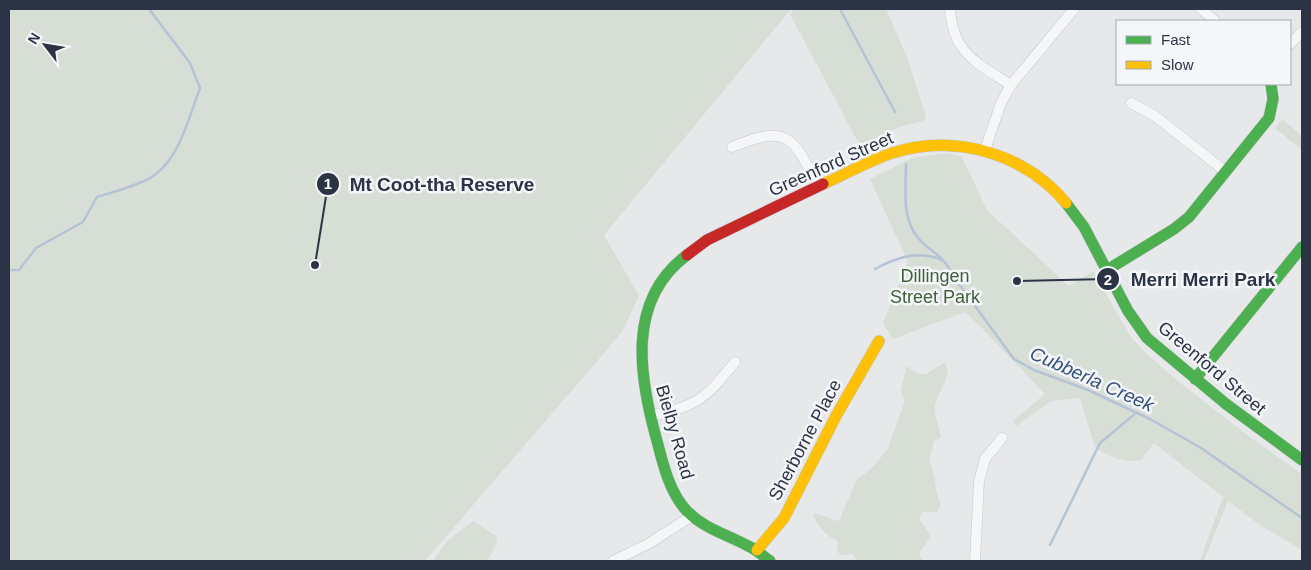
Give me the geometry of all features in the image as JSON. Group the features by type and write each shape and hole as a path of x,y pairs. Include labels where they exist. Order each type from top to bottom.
{"street":[{"path":"950,9 951,26 958,43 968,57 1011,85"},
{"path":"985,150 1001,103 1011,85 1074,9"},
{"path":"1201,9 1214,20"},
{"path":"1291,43 1302,32"},
{"path":"1106,270 1174,229 1189,217 1268,118 1273,99 1270,85"},
{"path":"1131,103 1156,116 1226,172"},
{"path":"732,147 763,136 780,136 793,143 804,157 818,187"},
{"name":"Greenford Street","path":"639,349 648,304 657,286 672,266 707,240 818,187 903,150 948,145 985,150 1014,161 1039,176 1062,197 1078,218 1139,328 1194,379 1248,423 1302,460"},
{"path":"1194,379 1302,247"},
{"name":"Sherborne Place","path":"757,550 784,518 836,416 879,341"},
{"name":"Bielby Road","path":"639,349 643,386 670,486 692,516 707,529 757,550 770,561"},
{"path":"650,416 695,403 706,396 735,362"},
{"path":"975,561 978,480 985,459 1002,438"},
{"path":"614,561 648,544 692,516"}],"green space":[{"path":"9,9 791,9 604,235 639,296 622,332 425,561 9,561"},
{"path":"795,9 886,9 907,57 926,117 923,121 902,126 860,146 790,14"},
{"path":"1282,119 1302,136 1302,150 1275,128"},
{"name":"Dillingen Street Park","path":"948,153 962,157 987,210 1069,286 1093,271 1130,336 1145,352 1174,378 1251,438 1302,474 1302,550 1260,525 1228,501 1204,561 1200,560 1223,497 1154,443 1141,460 1135,461 1117,458 1095,448 1080,398 1051,401 1016,426 1013,421 1045,394 965,312 893,339 883,323 908,262 870,179 912,158"},
{"path":"945,362 947,368 946,378 935,406 941,437 934,441 929,461 941,505 937,512 922,512 919,519 931,536 919,555 923,561 858,561 852,554 840,555 837,549 838,541 822,530 813,514 839,521 856,481 874,466 888,448 905,401 901,392 906,366 918,374 926,374"},
{"path":"473,521 496,536 497,543 487,561 433,561 447,541"}],"waterway":[{"path":"9,270 19,270 36,248 83,222 97,197 127,188 156,174 165,165 180,141 200,88 190,63 149,9"},
{"name":"Cubberla Creek","path":"840,9 895,112"},
{"name":"Cubberla Creek","path":"906,164 905,193 907,213 913,231 924,244 946,263 953,276 1014,359 1034,370 1088,390 1150,419 1201,448 1302,518"},
{"path":"875,269 908,256 925,256 942,260"},
{"path":"1050,545 1100,443 1136,413"}],"traffic: fast":[{"path":"1107,270 1174,229 1189,217 1269,118 1273,99 1271,85"},
{"path":"1066,203 1084,227 1128,311 1147,338 1226,404 1302,460"},
{"path":"1195,379 1302,247"},
{"path":"687,255 667,273 654,294 646,317 642,341 642,366 646,391 662,459 667,477 675,494 680,503 693,517 708,527 751,547 770,561"}],"traffic: slow":[{"path":"823,184 892,153 916,147 939,145 987,152 1009,160 1030,171 1066,203"},
{"path":"757,550 784,518 836,416 879,341"}],"traffic: jam":[{"path":"687,255 707,240 823,184"}],"place":[{"name":"Mt Coot-tha Reserve","path":"315,265"},
{"name":"Merri Merri Park","path":"1017,281"}]}
